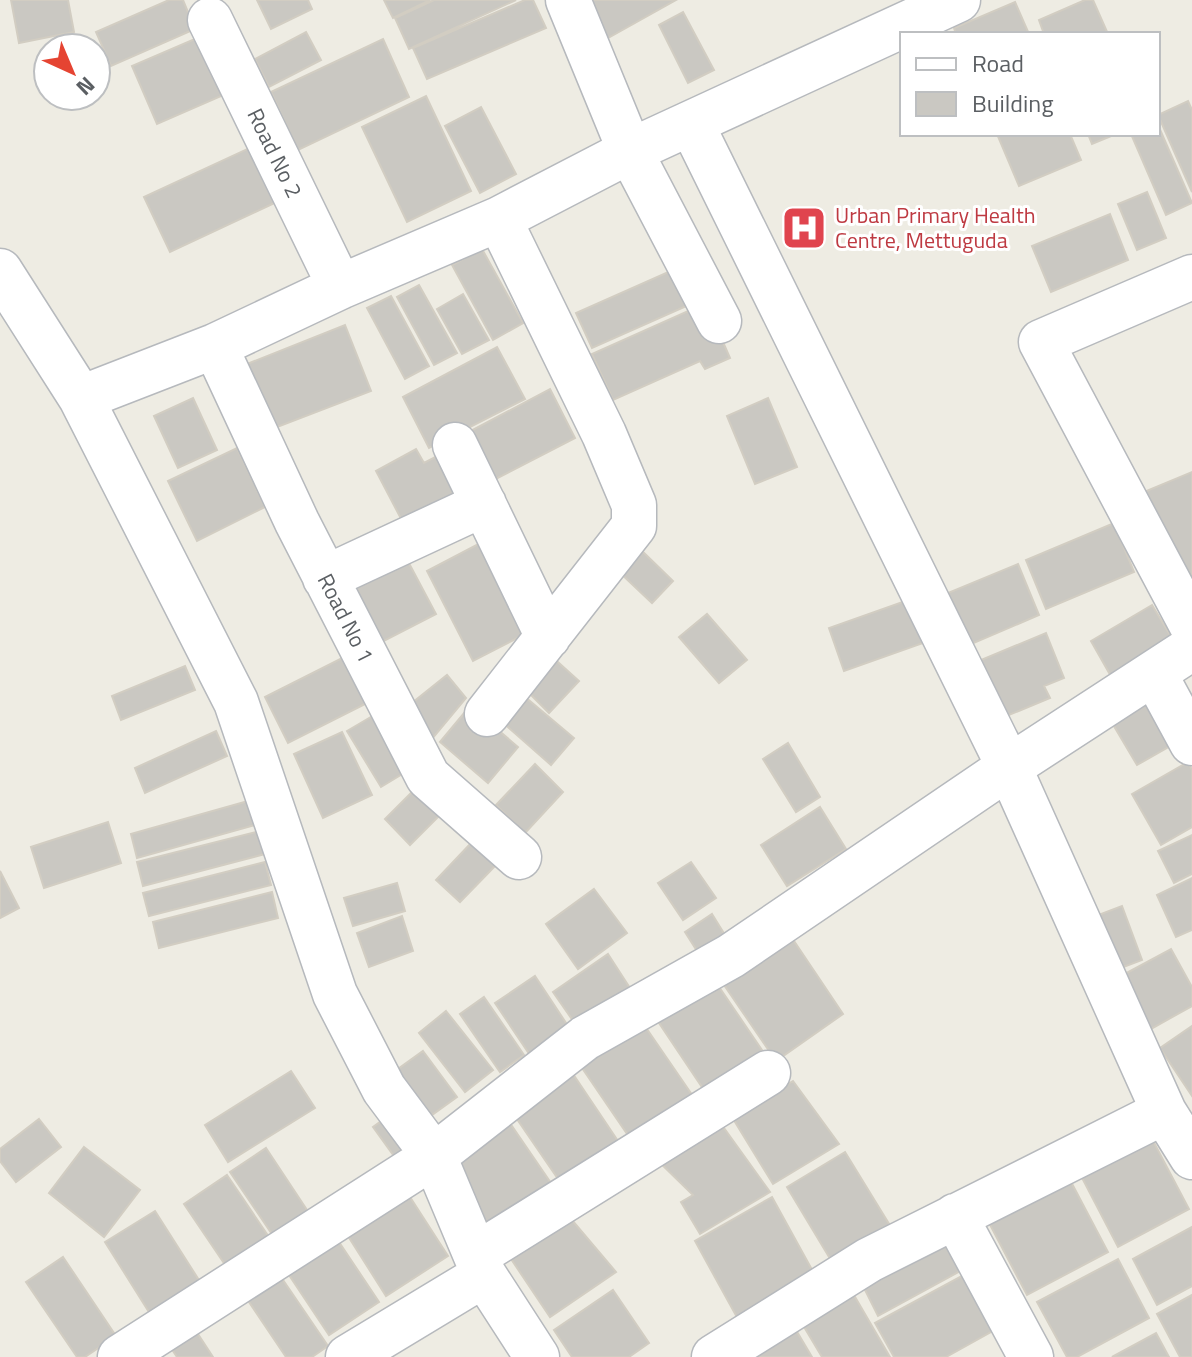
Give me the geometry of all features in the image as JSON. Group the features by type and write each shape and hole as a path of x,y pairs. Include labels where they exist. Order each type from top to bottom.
{"street":[{"path":"568,0 630,151 719,321"},
{"path":"81,398 215,346 340,287 499,219 630,151 958,0"},
{"name":"Road No 2","path":"210,20 340,287"},
{"path":"692,125 1009,767 1164,1112 1192,1157"},
{"path":"487,714 634,526 634,505 604,434 499,219"},
{"path":"0,271 81,398 236,702 335,994 384,1089 434,1156 480,1265 537,1357"},
{"path":"1192,277 1041,342 1192,626"},
{"name":"Road No 1","path":"215,346 325,578 428,777 519,857"},
{"path":"455,445 548,637"},
{"path":"325,578 484,504"},
{"path":"120,1357 434,1156 585,1038 731,956 1009,767 1192,648"},
{"path":"1154,673 1192,743"},
{"path":"348,1357 768,1073"},
{"path":"714,1357 869,1260 1164,1112"},
{"path":"955,1216 1031,1357"}],"building":[{"path":"11,0 68,0 74,32 32,32 32,40 19,43"},
{"path":"169,0 183,0 195,29 112,66 112,32 96,32"},
{"path":"257,0 308,0 312,9 271,29"},
{"path":"384,0 430,0 393,18"},
{"path":"434,0 516,0 409,49 395,18"},
{"path":"525,0 533,0 546,28 427,79 413,48"},
{"path":"578,0 676,0 601,42"},
{"path":"1085,0 1093,0 1107,32 1043,32 1039,20"},
{"path":"1015,2 1028,32 955,32 954,28"},
{"path":"683,12 714,70 688,83 659,25"},
{"path":"306,32 321,60 269,87 255,59"},
{"path":"204,35 228,93 157,124 132,66"},
{"path":"383,39 409,97 298,150 271,92"},
{"path":"426,96 471,191 407,222 362,127"},
{"path":"1188,101 1192,110 1192,192 1160,120 1160,114"},
{"path":"481,107 516,174 480,193 445,126"},
{"path":"1160,130 1192,203 1166,215 1132,136 1160,136"},
{"path":"998,136 1071,136 1081,160 1019,186"},
{"path":"1089,136 1111,136 1092,144"},
{"path":"256,145 281,200 170,252 144,197"},
{"path":"1147,192 1166,238 1137,250 1118,204"},
{"path":"1110,214 1128,260 1051,292 1032,246"},
{"path":"482,249 523,323 493,340 452,265"},
{"path":"684,265 700,300 592,348 576,313"},
{"path":"419,285 457,353 434,365 397,297"},
{"path":"463,294 489,340 462,354 437,309"},
{"path":"391,296 429,366 405,379 367,308"},
{"path":"706,303 730,358 705,369 700,361 613,400 592,354"},
{"path":"345,325 371,391 272,429 247,364"},
{"path":"497,347 525,399 429,448 403,397"},
{"path":"550,389 575,438 492,481 467,433"},
{"path":"193,398 217,450 178,468 154,416"},
{"path":"768,398 797,467 755,484 727,416"},
{"path":"237,448 265,507 197,541 168,481"},
{"path":"416,449 424,463 439,455 464,503 408,532 376,471"},
{"path":"1192,472 1192,596 1144,492"},
{"path":"1114,523 1134,572 1046,609 1026,560"},
{"path":"484,541 531,631 473,661 427,571"},
{"path":"639,548 673,581 652,603 617,570"},
{"path":"403,552 436,614 376,645 343,582"},
{"path":"1018,564 1039,615 969,645 948,593"},
{"path":"911,599 926,642 844,671 829,628"},
{"path":"1152,605 1178,648 1116,685 1091,641"},
{"path":"707,614 747,660 719,683 679,637"},
{"path":"1046,633 1064,678 1044,686 1050,698 1004,717 981,660"},
{"path":"549,654 579,681 549,713 520,684"},
{"path":"346,656 369,702 288,743 265,697"},
{"path":"185,666 195,690 121,720 112,696"},
{"path":"447,675 466,698 432,739 407,707"},
{"path":"1152,690 1181,740 1137,765 1108,716"},
{"path":"524,696 574,738 551,765 502,722"},
{"path":"470,706 518,747 488,783 440,742"},
{"path":"386,708 419,764 381,787 347,731"},
{"path":"216,731 227,756 145,793 135,768"},
{"path":"342,732 372,795 323,818 294,754"},
{"path":"788,743 820,797 796,812 763,759"},
{"path":"1188,762 1192,770 1192,827 1161,845 1132,794"},
{"path":"535,764 563,792 525,833 496,805"},
{"path":"420,784 445,810 410,845 385,819"},
{"path":"248,801 255,825 137,858 131,834"},
{"path":"820,807 846,849 787,886 761,845"},
{"path":"108,822 121,863 44,888 31,847"},
{"path":"260,831 265,854 143,886 137,862"},
{"path":"1192,835 1192,874 1174,883 1158,851"},
{"path":"473,841 497,864 460,902 436,880"},
{"path":"265,862 271,885 149,916 143,893"},
{"path":"691,862 716,898 683,920 658,883"},
{"path":"0,871 19,908 0,918"},
{"path":"1192,878 1192,930 1176,937 1157,895"},
{"path":"397,883 405,911 353,926 344,898"},
{"path":"594,889 627,933 578,969 546,924"},
{"path":"272,892 278,918 159,948 153,922"},
{"path":"1122,906 1142,960 1113,971 1093,917"},
{"path":"712,914 733,948 706,965 685,932"},
{"path":"402,916 413,951 369,967 357,933"},
{"path":"790,935 843,1014 776,1061 722,982"},
{"path":"1171,949 1192,987 1192,1006 1149,1030 1121,976"},
{"path":"608,954 639,1002 585,1038 553,992"},
{"path":"535,976 574,1035 534,1061 495,1003"},
{"path":"713,978 766,1056 708,1096 655,1017"},
{"path":"484,997 524,1055 500,1072 460,1014"},
{"path":"446,1011 493,1070 465,1092 419,1033"},
{"path":"640,1019 697,1102 634,1144 578,1062"},
{"path":"1192,1026 1192,1096 1160,1048"},
{"path":"423,1051 457,1097 418,1125 384,1079"},
{"path":"567,1065 624,1150 565,1189 508,1106"},
{"path":"291,1071 315,1108 228,1162 205,1125"},
{"path":"793,1081 839,1144 773,1184 732,1117"},
{"path":"501,1110 553,1186 485,1232 434,1156"},
{"path":"391,1114 417,1150 399,1163 373,1127"},
{"path":"39,1119 61,1147 16,1182 0,1161 0,1149"},
{"path":"719,1121 770,1192 700,1234 681,1202 693,1195 655,1158"},
{"path":"1151,1137 1189,1209 1118,1247 1080,1174"},
{"path":"84,1147 140,1190 104,1237 49,1193"},
{"path":"266,1148 311,1216 276,1240 230,1172"},
{"path":"845,1152 894,1232 835,1267 787,1187"},
{"path":"227,1175 273,1243 230,1272 184,1204"},
{"path":"1069,1178 1108,1252 1027,1295 988,1221"},
{"path":"410,1197 448,1256 386,1296 348,1236"},
{"path":"772,1197 816,1277 739,1321 695,1241"},
{"path":"155,1211 204,1288 154,1320 105,1242"},
{"path":"566,1213 616,1272 550,1317 509,1256"},
{"path":"1192,1227 1192,1286 1157,1305 1133,1259"},
{"path":"946,1235 964,1269 878,1316 861,1282"},
{"path":"339,1242 379,1302 329,1335 289,1275"},
{"path":"63,1257 116,1336 85,1357 77,1357 26,1282"},
{"path":"1118,1259 1149,1318 1077,1357 1067,1357 1037,1302"},
{"path":"969,1272 998,1328 946,1357 894,1357 875,1323"},
{"path":"281,1277 328,1346 312,1357 286,1357 247,1299"},
{"path":"613,1290 649,1343 629,1357 572,1357 554,1330"},
{"path":"851,1290 890,1357 822,1357 800,1320"},
{"path":"1192,1295 1192,1357 1180,1357 1157,1314"},
{"path":"793,1325 812,1357 755,1357"},
{"path":"196,1331 213,1357 177,1357 171,1348"},
{"path":"1156,1333 1169,1357 1112,1357"}],"place":[{"name":"Urban Primary Health Centre, Mettuguda","path":"804,228"}]}
